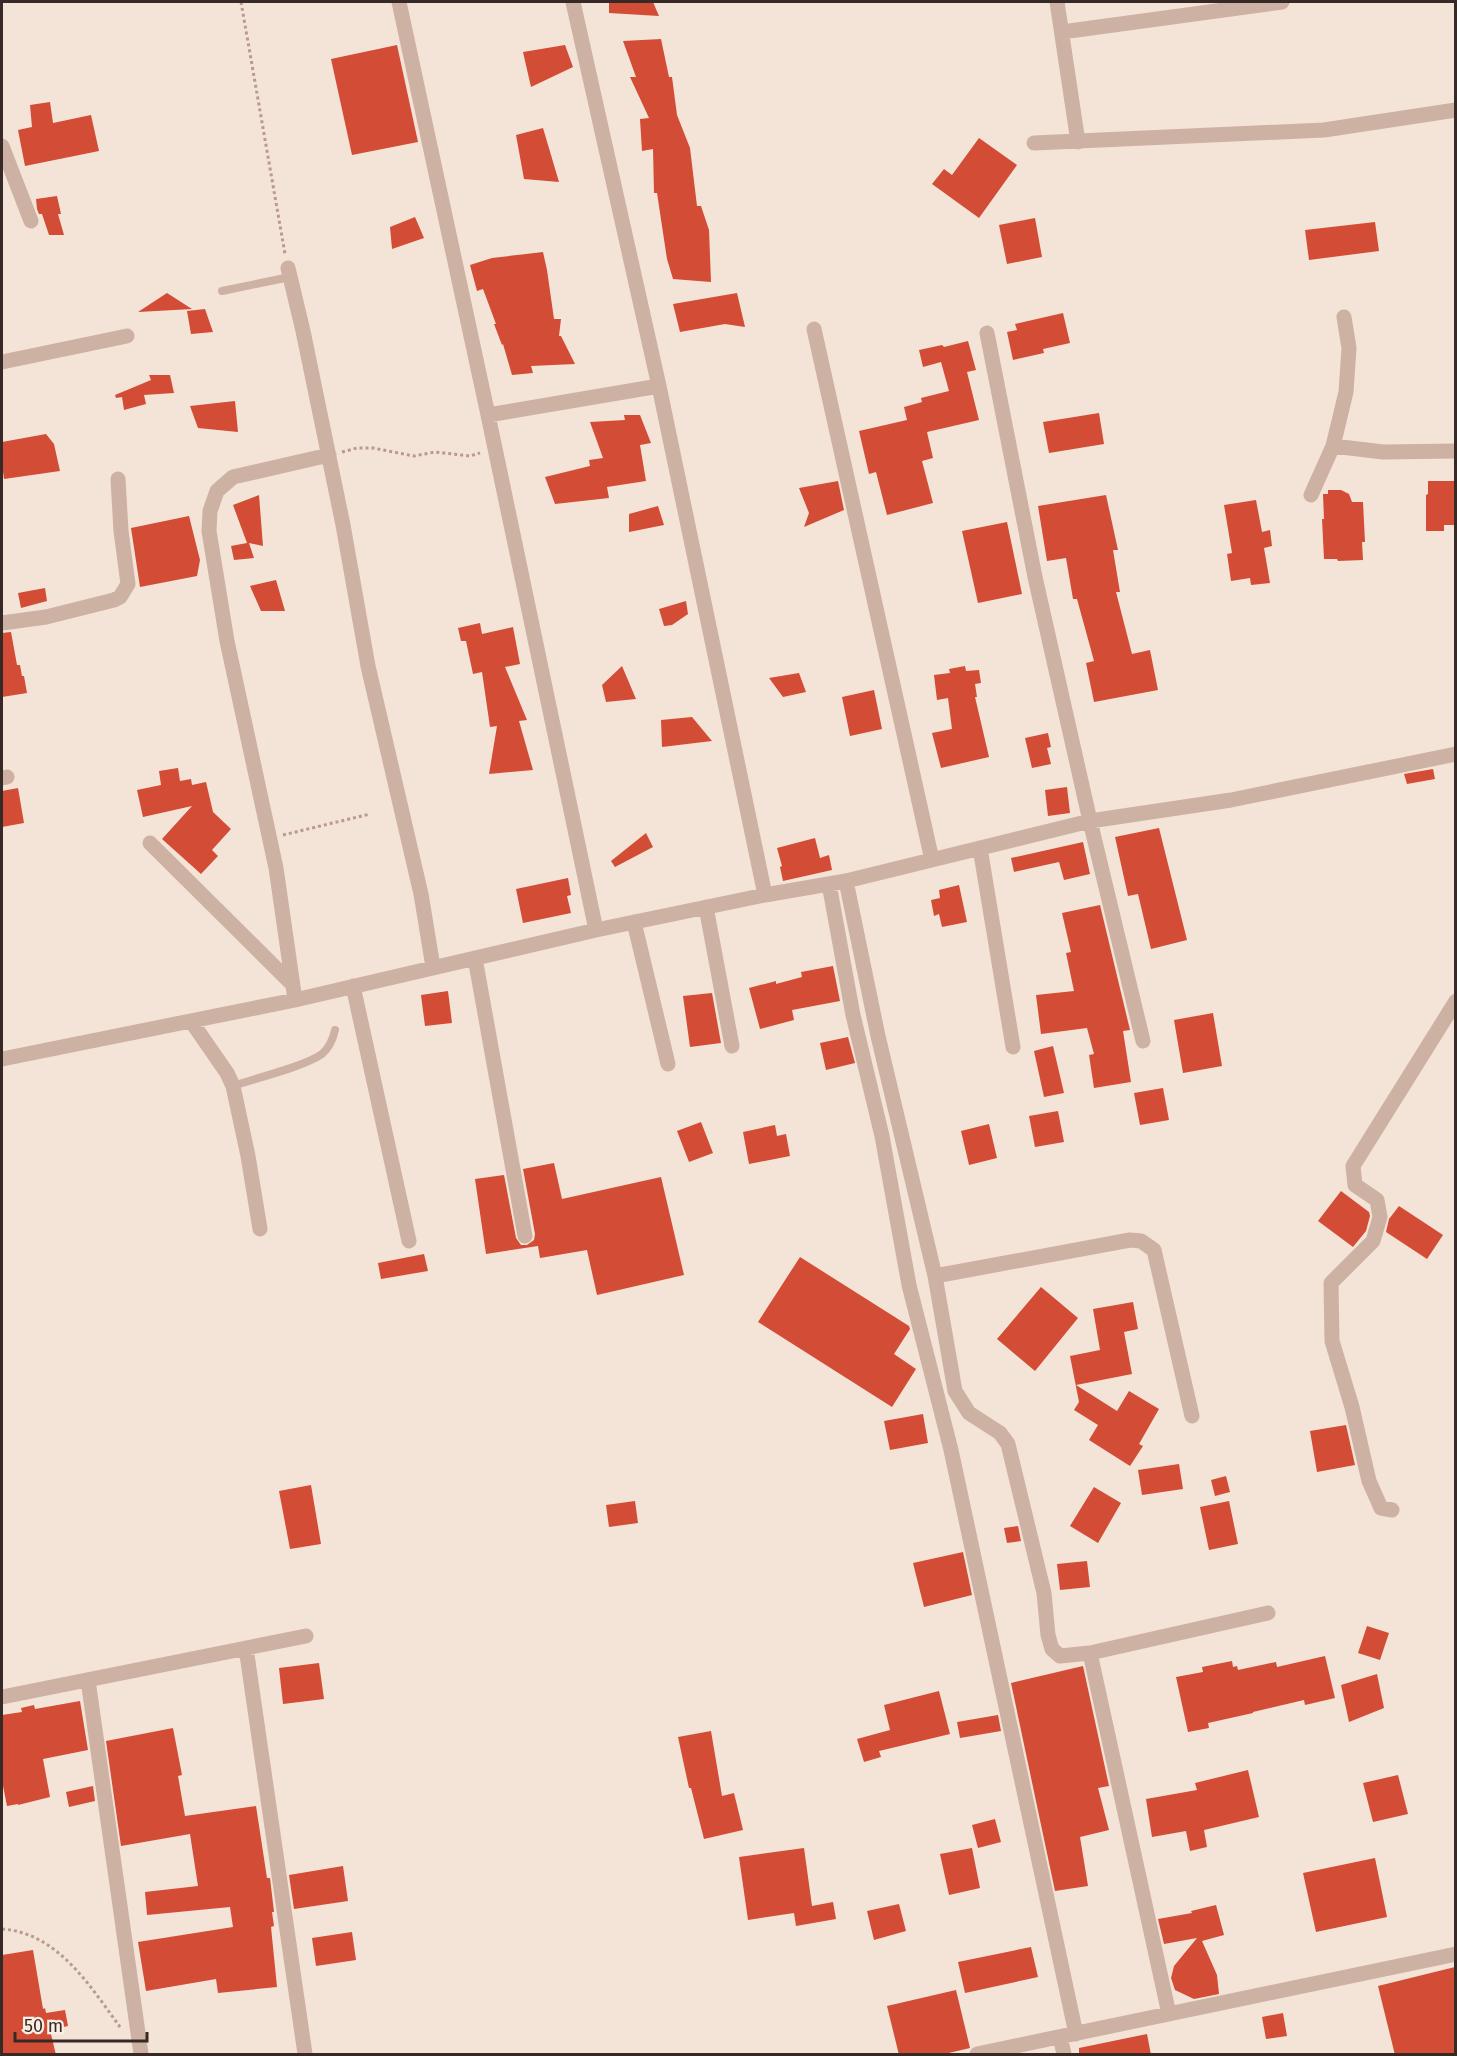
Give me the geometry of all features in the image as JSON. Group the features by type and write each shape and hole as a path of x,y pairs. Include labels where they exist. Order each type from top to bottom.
{"street":[{"path":"399,2 596,930"},
{"path":"573,2 659,386 765,895"},
{"path":"1057,2 1078,142"},
{"path":"1062,32 1185,8 1282,2"},
{"path":"1034,143 1324,130 1455,110"},
{"path":"2,146 31,221"},
{"path":"289,273 329,455 368,666 421,894 433,967"},
{"path":"1311,495 1334,446 1346,392 1348,348 1344,317"},
{"path":"814,329 932,860"},
{"path":"987,333 1035,577 1143,1041"},
{"path":"2,362 127,336"},
{"path":"488,415 659,386"},
{"path":"1334,446 1383,452 1455,451"},
{"path":"295,1000 276,868 227,641 209,531 210,511 217,491 233,477 329,455"},
{"path":"2,623 46,617 120,597 128,584 121,531 118,479"},
{"path":"2,1059 295,1000 596,930 765,895 846,881 1090,821 1231,800 1455,754"},
{"path":"150,843 292,984"},
{"path":"980,848 1013,1047"},
{"path":"846,881 888,1081 934,1276 956,1391 969,1413 1000,1433 1008,1444 1044,1593 1048,1635 1052,1649 1060,1656 1090,1653 1268,1613"},
{"path":"829,884 853,1015 882,1136 909,1284 951,1450 1076,2034"},
{"path":"706,907 732,1046"},
{"path":"634,922 668,1064"},
{"path":"475,958 525,1236"},
{"path":"353,986 409,1241"},
{"path":"1392,1510 1381,1508 1369,1481 1352,1407 1332,1341 1331,1283 1372,1241 1380,1217 1377,1200 1355,1185 1353,1166 1455,1000"},
{"path":"191,1021 227,1073 233,1086 260,1229"},
{"path":"934,1276 1130,1240 1146,1244 1154,1250 1192,1416"},
{"path":"2,1697 306,1636"},
{"path":"246,1648 304,2055"},
{"path":"1090,1653 1169,2014"},
{"path":"88,1680 141,2055"},
{"path":"978,2054 1455,1954"},
{"path":"1060,2037 1064,2055"}],"lane":[{"path":"222,291 289,273"},
{"path":"233,1086 310,1060 324,1053 335,1030"}],"path":[{"path":"241,2 289,273"},
{"path":"329,455 357,448 373,448 414,456 435,452 470,456 483,452 494,441"},
{"path":"270,838 370,814"},
{"path":"2,1929 25,1934 45,1943 62,1956 79,1971 120,2027"}],"building":[{"path":"609,2 653,2 659,16 609,13"},
{"path":"661,39 669,77 672,77 677,115 690,148 697,206 701,206 709,230 711,282 673,279 667,259 657,193 654,193 653,149 642,151 640,119 649,118 630,77 636,77 623,41"},
{"path":"397,45 418,142 352,155 331,59"},
{"path":"565,45 573,67 531,87 523,52"},
{"path":"50,102 53,123 91,115 99,151 25,166 18,130 32,127 30,105"},
{"path":"543,128 559,182 524,179 516,135"},
{"path":"979,138 1017,165 979,218 932,184 944,169 952,175"},
{"path":"57,196 61,214 58,214 64,235 49,235 42,214 39,214 37,209 36,199"},
{"path":"415,217 424,238 392,249 390,227"},
{"path":"1035,218 1042,257 1007,264 999,225"},
{"path":"1375,222 1379,251 1309,260 1305,230"},
{"path":"543,252 554,319 561,319 559,336 575,364 531,366 533,373 512,375 483,289 477,291 470,265 492,258"},
{"path":"167,293 192,309 138,312"},
{"path":"737,293 745,327 725,324 680,332 673,304"},
{"path":"205,309 213,332 191,334 187,311"},
{"path":"1063,313 1070,343 1043,349 1044,353 1013,360 1007,332 1017,330 1015,324"},
{"path":"968,341 976,370 967,372 979,420 927,432 933,458 922,461 933,503 887,515 876,472 869,474 859,431 907,420 904,407 922,402 921,398 949,391 941,362 923,367 919,350"},
{"path":"149,375 170,375 174,393 144,395 146,404 124,410 122,397 116,398 115,395 151,380"},
{"path":"235,401 238,432 198,428 190,406"},
{"path":"1099,413 1104,444 1049,453 1043,422"},
{"path":"624,415 640,415 651,443 640,445 646,481 607,487 609,498 555,504 545,477 590,466 589,460 603,458 590,422 625,420"},
{"path":"46,434 54,444 60,471 4,479 2,442"},
{"path":"838,481 844,510 804,527 809,513 799,488"},
{"path":"1428,481 1455,481 1455,525 1444,525 1444,531 1426,531"},
{"path":"1328,490 1341,490 1349,494 1352,502 1363,502 1365,542 1362,542 1363,560 1324,559 1323,494 1328,494"},
{"path":"259,495 263,546 249,543 254,558 234,560 231,546 247,543 233,505"},
{"path":"1106,495 1118,550 1113,550 1120,592 1116,592 1132,654 1150,650 1158,690 1094,702 1086,663 1094,661 1077,599 1073,599 1066,558 1047,561 1038,506"},
{"path":"1256,500 1262,532 1270,530 1272,546 1264,548 1270,583 1251,585 1250,578 1231,581 1227,554 1232,553 1224,505"},
{"path":"658,506 664,525 629,532 629,514"},
{"path":"189,516 200,560 197,576 140,587 131,528"},
{"path":"1007,522 1022,594 978,603 962,531"},
{"path":"276,580 285,611 261,611 250,586"},
{"path":"45,588 47,601 21,608 18,593"},
{"path":"686,601 688,614 672,625 664,626 659,609"},
{"path":"480,623 482,634 513,627 520,664 505,667 527,720 519,721 533,770 489,774 497,726 490,727 482,672 473,674 466,641 461,641 458,628"},
{"path":"11,632 17,665 20,665 22,676 24,676 27,693 2,697 2,633"},
{"path":"622,666 636,699 606,702 602,685"},
{"path":"965,666 966,671 979,670 981,683 975,684 977,697 975,697 989,757 941,768 932,733 952,729 948,698 937,700 934,675 950,673 949,669"},
{"path":"799,673 806,692 783,697 769,678"},
{"path":"874,690 882,729 850,736 842,697"},
{"path":"692,717 712,741 662,747 661,720"},
{"path":"1048,733 1051,747 1047,748 1051,764 1032,768 1025,738"},
{"path":"178,768 180,781 191,779 192,785 206,782 213,812 231,829 212,850 218,856 201,874 162,839 192,806 143,817 137,790 161,785 159,771"},
{"path":"1433,769 1435,779 1407,784 1404,774"},
{"path":"1067,787 1070,813 1048,816 1045,790"},
{"path":"18,788 24,823 2,827 2,791"},
{"path":"1159,828 1187,940 1151,949 1138,894 1128,896 1115,837"},
{"path":"646,833 653,847 615,867 611,861"},
{"path":"815,838 820,858 829,855 832,870 783,881 777,848"},
{"path":"1083,842 1090,874 1064,880 1059,862 1014,872 1011,858"},
{"path":"568,878 571,895 567,896 571,913 523,923 516,889"},
{"path":"959,885 967,922 942,927 939,914 934,916 931,900 940,898 939,890"},
{"path":"1100,905 1130,1030 1123,1031 1131,1082 1094,1088 1089,1055 1094,1054 1087,1028 1041,1034 1036,995 1074,991 1066,953 1071,952 1062,913"},
{"path":"833,966 840,1001 792,1010 794,1020 760,1029 749,988 776,981 776,984 802,977 801,972"},
{"path":"448,991 452,1023 425,1026 421,995"},
{"path":"712,993 721,1043 690,1047 683,996"},
{"path":"1213,1013 1222,1066 1183,1073 1174,1020"},
{"path":"848,1037 855,1063 826,1070 820,1043"},
{"path":"1053,1046 1064,1093 1044,1097 1034,1051"},
{"path":"1163,1088 1169,1120 1140,1125 1134,1093"},
{"path":"1058,1111 1064,1142 1035,1147 1029,1116"},
{"path":"701,1122 713,1153 689,1162 677,1131"},
{"path":"989,1124 997,1158 969,1165 961,1131"},
{"path":"775,1125 777,1136 786,1134 790,1156 749,1164 743,1132"},
{"path":"554,1163 562,1199 661,1177 684,1275 597,1295 587,1250 540,1258 538,1246 486,1254 475,1179 504,1175 516,1238 521,1245 527,1245 534,1240 535,1234 523,1169"},
{"path":"1341,1191 1369,1212 1370,1216 1366,1231 1353,1247 1318,1221"},
{"path":"1399,1206 1443,1235 1427,1259 1386,1232 1389,1219"},
{"path":"424,1254 428,1271 381,1279 378,1263"},
{"path":"800,1257 909,1326 910,1329 894,1354 916,1369 892,1407 758,1322"},
{"path":"1041,1287 1078,1318 1035,1371 997,1339"},
{"path":"1133,1302 1138,1329 1124,1332 1132,1374 1076,1385 1117,1411 1129,1391 1159,1409 1139,1444 1143,1446 1130,1466 1089,1440 1098,1425 1074,1410 1079,1402 1070,1356 1100,1350 1093,1309"},
{"path":"923,1414 928,1443 890,1450 884,1421"},
{"path":"1346,1425 1355,1465 1317,1472 1310,1431"},
{"path":"1179,1464 1183,1489 1142,1495 1138,1470"},
{"path":"1226,1476 1230,1492 1215,1496 1211,1480"},
{"path":"311,1485 321,1544 290,1549 279,1491"},
{"path":"1094,1487 1121,1503 1098,1543 1070,1526"},
{"path":"635,1501 638,1523 609,1527 606,1505"},
{"path":"1229,1501 1238,1544 1209,1550 1200,1507"},
{"path":"1018,1526 1021,1541 1007,1543 1004,1528"},
{"path":"963,1552 972,1595 924,1607 913,1563"},
{"path":"1087,1561 1090,1587 1060,1590 1057,1564"},
{"path":"1367,1626 1389,1633 1380,1660 1358,1653"},
{"path":"1325,1656 1335,1698 1305,1705 1304,1700 1208,1723 1209,1728 1188,1732 1176,1677 1203,1672 1202,1667 1232,1661 1233,1667 1237,1666 1238,1670 1276,1662 1277,1667"},
{"path":"319,1663 324,1699 283,1704 279,1668"},
{"path":"1083,1666 1109,1786 1098,1788 1109,1830 1080,1837 1088,1886 1055,1891 1011,1683"},
{"path":"1377,1674 1384,1708 1349,1722 1341,1685"},
{"path":"939,1691 950,1734 879,1751 881,1757 864,1762 857,1739 890,1730 884,1705"},
{"path":"80,1701 88,1750 43,1759 50,1797 7,1806 2,1781 2,1715 22,1712 21,1708 34,1705 35,1709"},
{"path":"998,1715 1001,1731 960,1738 957,1722"},
{"path":"173,1728 182,1775 178,1776 185,1816 256,1806 274,1912 272,1912 274,1926 271,1927 277,1987 218,1993 216,1979 146,1991 138,1942 233,1927 230,1907 147,1915 145,1892 198,1886 190,1834 121,1846 106,1741"},
{"path":"711,1731 722,1796 734,1793 743,1830 704,1839 691,1788 689,1788 678,1737"},
{"path":"1248,1770 1259,1817 1204,1830 1207,1847 1190,1851 1186,1831 1152,1837 1146,1799 1197,1790 1195,1783"},
{"path":"1398,1775 1408,1814 1373,1822 1363,1783"},
{"path":"93,1786 95,1801 69,1807 66,1792"},
{"path":"995,1819 1001,1842 978,1848 972,1825"},
{"path":"804,1848 812,1906 833,1902 836,1919 796,1926 794,1913 748,1920 739,1857"},
{"path":"972,1848 980,1888 949,1895 940,1854"},
{"path":"1375,1858 1387,1917 1316,1932 1303,1873"},
{"path":"343,1866 348,1901 294,1909 289,1875"},
{"path":"899,1904 906,1931 874,1940 867,1911"},
{"path":"1216,1905 1224,1935 1202,1941 1217,1975 1219,1994 1194,1999 1175,1990 1171,1978 1174,1966 1197,1938 1164,1944 1158,1919 1192,1913 1191,1911"},
{"path":"352,1932 356,1960 316,1966 312,1938"},
{"path":"1031,1947 1038,1977 965,1993 958,1962"},
{"path":"33,1950 43,2009 45,2008 46,2013 65,2010 68,2026 50,2030 56,2055 2,2055 2,1955"},
{"path":"1455,1967 1455,2055 1395,2055 1378,1986"},
{"path":"956,1990 970,2048 940,2055 899,2055 887,2006"},
{"path":"1283,2013 1287,2036 1266,2039 1262,2017"},
{"path":"1147,2034 1151,2055 1079,2055 1079,2048"}]}
